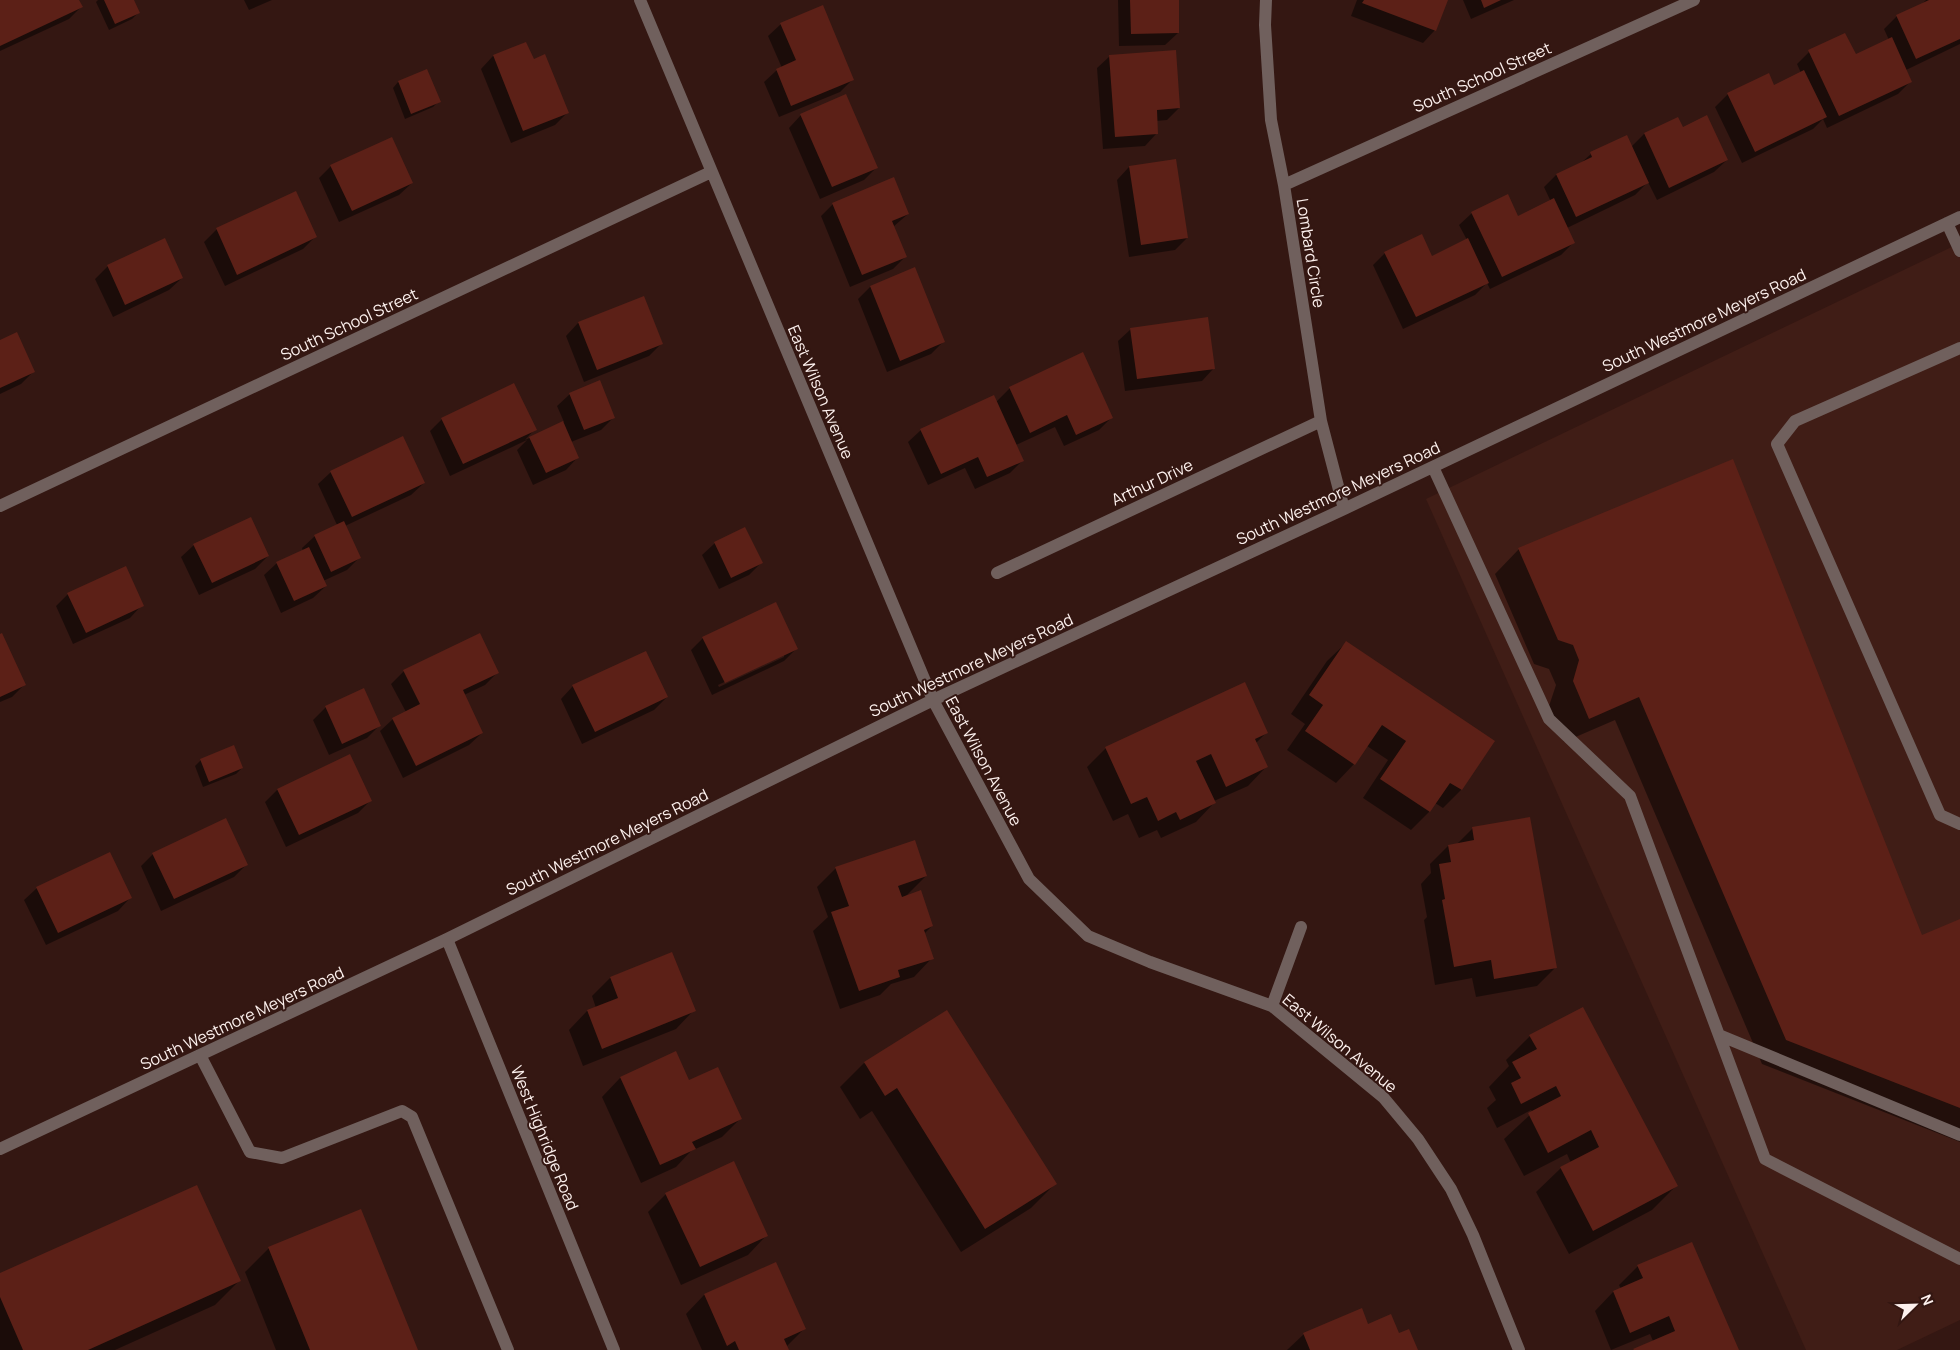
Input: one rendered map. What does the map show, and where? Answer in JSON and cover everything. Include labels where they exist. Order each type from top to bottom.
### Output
[{"type":"street","name":"East Wilson Avenue","points":[[640,0],[933,700],[1029,879],[1088,936],[1150,962],[1272,1006],[1383,1097],[1418,1139],[1454,1196],[1519,1350]]},
{"type":"street","name":"Lombard Circle","points":[[1266,0],[1265,25],[1271,120],[1284,185],[1321,421],[1344,509]]},
{"type":"street","name":"South School Street","points":[[1284,185],[1694,0]]},
{"type":"street","name":"South School Street","points":[[0,506],[712,172]]},
{"type":"street","name":"South Westmore Meyers Road","points":[[0,1150],[447,939],[933,700],[1344,509],[1960,217]]},
{"type":"street","points":[[1946,223],[1960,251]]},
{"type":"street","points":[[1960,348],[1795,421],[1777,444],[1940,815],[1960,824]]},
{"type":"street","name":"Arthur Drive","points":[[997,573],[1321,421]]},
{"type":"street","points":[[1433,466],[1549,719],[1630,796],[1765,1159],[1960,1259]]},
{"type":"street","points":[[1272,1006],[1300,927]]},
{"type":"street","name":"West Highridge Road","points":[[447,939],[614,1350]]},
{"type":"street","points":[[1719,1035],[1960,1135]]},
{"type":"street","points":[[200,1055],[250,1152],[282,1158],[402,1111],[412,1117],[508,1350]]},
{"type":"shaded area","points":[[1960,243],[1960,1320],[1897,1350],[1806,1350],[1426,499]]},
{"type":"building","points":[[0,0],[79,0],[83,7],[0,46]]},
{"type":"building","points":[[104,0],[134,0],[140,13],[115,24]]},
{"type":"building","points":[[1130,0],[1179,0],[1179,33],[1131,34]]},
{"type":"building","points":[[1364,0],[1448,0],[1436,31],[1362,3]]},
{"type":"building","points":[[1481,0],[1501,0],[1484,8]]},
{"type":"building","points":[[1929,0],[1960,0],[1960,39],[1916,59],[1896,15]]},
{"type":"building","points":[[823,5],[854,80],[791,106],[776,69],[796,60],[780,23]]},
{"type":"building","points":[[1845,33],[1856,54],[1892,37],[1912,82],[1839,116],[1808,50]]},
{"type":"building","points":[[526,42],[534,59],[545,54],[569,113],[523,131],[493,55]]},
{"type":"building","points":[[1176,50],[1180,108],[1157,110],[1158,134],[1115,137],[1109,55]]},
{"type":"building","points":[[427,69],[441,102],[411,114],[398,81]]},
{"type":"building","points":[[1804,70],[1827,117],[1755,152],[1727,93],[1769,73],[1774,85]]},
{"type":"building","points":[[846,94],[878,168],[832,187],[800,114]]},
{"type":"building","points":[[1707,115],[1728,160],[1669,188],[1644,133],[1678,117],[1683,127]]},
{"type":"building","points":[[1627,135],[1649,183],[1576,217],[1556,174],[1592,157],[1590,152]]},
{"type":"building","points":[[392,137],[413,183],[352,211],[330,165]]},
{"type":"building","points":[[1176,159],[1188,238],[1141,245],[1129,166]]},
{"type":"building","points":[[894,177],[909,214],[892,221],[907,257],[862,275],[832,203]]},
{"type":"building","points":[[296,191],[317,237],[237,275],[216,228]]},
{"type":"building","points":[[1508,194],[1518,216],[1554,198],[1575,243],[1502,277],[1471,212]]},
{"type":"building","points":[[1422,234],[1432,256],[1468,238],[1489,283],[1416,317],[1384,252]]},
{"type":"building","points":[[165,238],[183,278],[125,305],[107,265]]},
{"type":"building","points":[[915,267],[945,342],[900,361],[870,286]]},
{"type":"building","points":[[644,296],[663,344],[597,370],[578,322]]},
{"type":"building","points":[[1208,317],[1215,369],[1137,379],[1130,328]]},
{"type":"building","points":[[17,332],[35,372],[0,388],[0,340]]},
{"type":"building","points":[[1083,352],[1113,418],[1076,435],[1067,415],[1030,433],[1009,387]]},
{"type":"building","points":[[600,380],[615,418],[584,430],[569,393]]},
{"type":"building","points":[[514,383],[537,430],[463,464],[441,418]]},
{"type":"building","points":[[994,395],[1024,461],[987,477],[978,457],[941,474],[920,429]]},
{"type":"building","points":[[563,421],[579,458],[546,473],[529,437]]},
{"type":"building","points":[[403,436],[425,483],[352,517],[330,471]]},
{"type":"building","points":[[1733,459],[1922,935],[1960,919],[1960,1108],[1786,1040],[1639,697],[1589,719],[1573,681],[1579,660],[1573,645],[1558,640],[1518,548]]},
{"type":"building","points":[[251,517],[269,556],[212,583],[193,544]]},
{"type":"building","points":[[344,521],[361,558],[331,572],[314,535]]},
{"type":"building","points":[[745,527],[763,563],[731,578],[714,542]]},
{"type":"building","points":[[309,547],[327,586],[294,601],[276,562]]},
{"type":"building","points":[[126,566],[144,606],[86,633],[67,593]]},
{"type":"building","points":[[776,602],[798,649],[725,683],[702,637]]},
{"type":"building","points":[[2,633],[26,685],[0,697],[0,634]]},
{"type":"building","points":[[480,633],[499,673],[463,690],[483,733],[416,766],[392,718],[420,704],[403,670]]},
{"type":"building","points":[[1346,641],[1495,741],[1462,790],[1450,783],[1430,812],[1380,779],[1406,741],[1382,725],[1355,765],[1305,731],[1323,705],[1309,695]]},
{"type":"building","points":[[646,651],[668,697],[595,732],[572,685]]},
{"type":"building","points":[[1245,682],[1268,733],[1255,739],[1268,767],[1226,787],[1211,754],[1196,761],[1216,803],[1180,820],[1176,812],[1158,821],[1147,797],[1131,804],[1105,747]]},
{"type":"building","points":[[364,688],[381,726],[342,744],[325,706]]},
{"type":"building","points":[[234,745],[243,768],[209,782],[200,759]]},
{"type":"building","points":[[350,754],[372,801],[299,835],[277,789]]},
{"type":"building","points":[[1530,817],[1557,968],[1494,979],[1491,960],[1454,967],[1442,900],[1445,899],[1439,864],[1451,862],[1448,845],[1474,840],[1472,827]]},
{"type":"building","points":[[226,818],[248,865],[174,899],[152,853]]},
{"type":"building","points":[[915,840],[927,876],[898,886],[902,897],[921,890],[933,926],[924,930],[934,959],[898,970],[900,977],[859,991],[831,912],[849,906],[835,867]]},
{"type":"building","points":[[110,852],[132,898],[58,933],[36,887]]},
{"type":"building","points":[[672,952],[696,1011],[602,1049],[587,1010],[618,998],[610,977]]},
{"type":"building","points":[[1583,1007],[1678,1186],[1593,1231],[1560,1167],[1599,1147],[1591,1130],[1548,1153],[1528,1113],[1561,1096],[1556,1086],[1521,1104],[1511,1083],[1521,1078],[1512,1062],[1537,1049],[1529,1035]]},
{"type":"building","points":[[947,1010],[1057,1184],[985,1229],[897,1088],[885,1096],[864,1062]]},
{"type":"building","points":[[676,1051],[689,1080],[718,1067],[742,1119],[692,1142],[696,1149],[660,1165],[620,1077]]},
{"type":"building","points":[[734,1161],[768,1236],[700,1267],[665,1193]]},
{"type":"building","points":[[197,1185],[241,1281],[88,1350],[23,1350],[0,1297],[0,1273]]},
{"type":"building","points":[[361,1209],[418,1350],[310,1350],[268,1247]]},
{"type":"building","points":[[1692,1242],[1739,1350],[1634,1350],[1675,1331],[1669,1316],[1630,1333],[1613,1291],[1643,1278],[1637,1265]]},
{"type":"building","points":[[776,1262],[806,1329],[784,1339],[789,1350],[739,1350],[735,1341],[727,1346],[704,1294]]},
{"type":"building","points":[[1362,1308],[1368,1324],[1391,1314],[1399,1333],[1409,1329],[1418,1350],[1310,1350],[1303,1333]]}]
